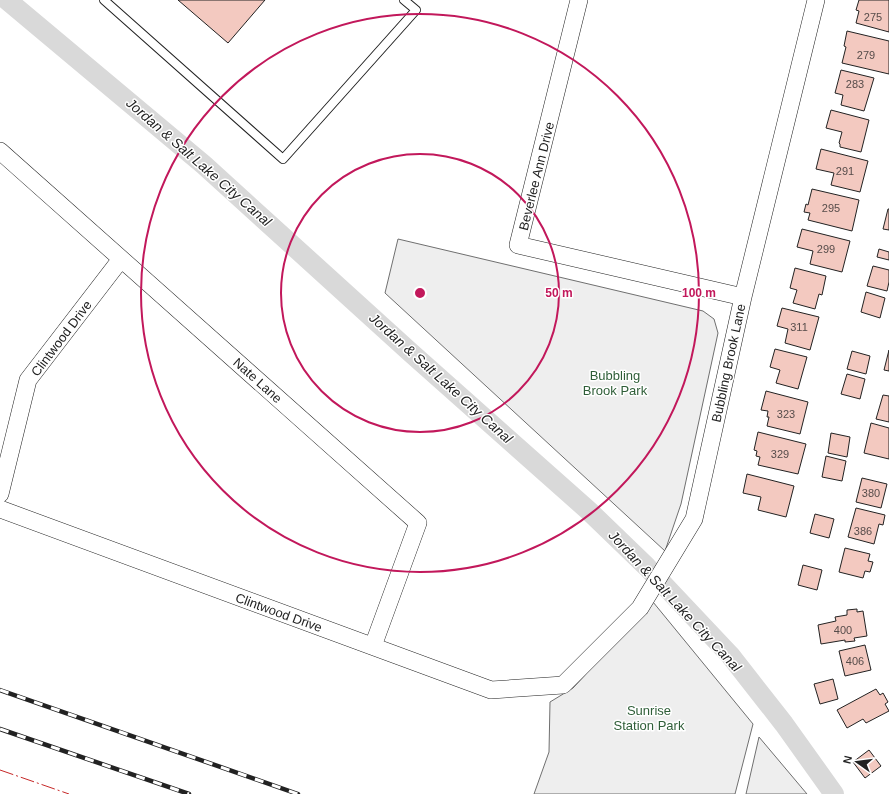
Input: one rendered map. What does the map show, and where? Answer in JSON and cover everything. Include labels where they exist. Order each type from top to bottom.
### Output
[{"type":"street","name":"Beverlee Ann Drive","points":[[579,0],[518,245],[743,297]]},
{"type":"street","name":"Bubbling Brook Lane","points":[[563,685],[640,608],[694,519],[743,297],[816,0]]},
{"type":"street","name":"Nate Lane","points":[[0,151],[418,523],[372,646]]},
{"type":"street","name":"Clintwood Drive","points":[[0,494],[28,380],[121,259]]},
{"type":"street","name":"Clintwood Drive","points":[[0,509],[491,690],[563,685]]},
{"type":"lane","points":[[104,0],[283,160],[416,10],[404,0]]},
{"type":"green space","name":"Bubbling Brook Park","points":[[398,239],[703,311],[714,319],[718,333],[681,504],[665,551],[385,293]]},
{"type":"green space","name":"Sunrise Station Park","points":[[653,602],[753,724],[735,794],[534,794],[549,752],[550,702],[573,688]]},
{"type":"green space","points":[[759,737],[807,794],[746,794]]},
{"type":"building","points":[[178,0],[265,0],[228,43]]},
{"type":"building","points":[[859,0],[889,0],[889,32],[856,23],[859,11],[856,10]]},
{"type":"building","points":[[847,31],[889,41],[889,74],[842,63],[846,47],[844,46]]},
{"type":"building","points":[[841,70],[874,78],[864,111],[841,105],[843,95],[835,93]]},
{"type":"building","points":[[831,110],[869,120],[861,152],[840,147],[839,143],[842,132],[826,128]]},
{"type":"building","points":[[821,149],[868,161],[860,192],[831,185],[834,173],[816,169]]},
{"type":"building","points":[[812,189],[859,200],[852,231],[808,220],[810,213],[804,212],[806,204],[808,205]]},
{"type":"building","points":[[889,209],[889,230],[883,229]]},
{"type":"building","points":[[802,229],[850,241],[842,272],[810,264],[813,251],[797,247]]},
{"type":"building","points":[[879,249],[889,252],[889,260],[877,257]]},
{"type":"building","points":[[873,266],[889,270],[887,291],[867,286]]},
{"type":"building","points":[[795,268],[826,276],[822,295],[819,294],[815,309],[793,303],[797,290],[790,288]]},
{"type":"building","points":[[866,292],[885,298],[880,318],[861,312]]},
{"type":"building","points":[[782,308],[819,317],[810,350],[785,343],[788,329],[777,326]]},
{"type":"building","points":[[775,349],[807,357],[798,389],[776,383],[780,370],[770,367]]},
{"type":"building","points":[[889,350],[889,371],[884,370]]},
{"type":"building","points":[[852,351],[870,356],[866,374],[847,369]]},
{"type":"building","points":[[847,374],[865,379],[860,399],[841,394]]},
{"type":"building","points":[[766,391],[808,402],[800,434],[767,426],[769,417],[767,417],[768,411],[761,410]]},
{"type":"building","points":[[883,395],[889,396],[889,422],[876,419]]},
{"type":"building","points":[[871,423],[889,428],[889,459],[864,453]]},
{"type":"building","points":[[758,432],[806,444],[798,474],[758,465],[760,457],[756,456],[757,451],[754,450]]},
{"type":"building","points":[[831,433],[850,437],[847,457],[828,453]]},
{"type":"building","points":[[826,456],[846,461],[842,481],[822,477]]},
{"type":"building","points":[[747,474],[794,486],[786,517],[758,510],[761,497],[743,493]]},
{"type":"building","points":[[862,478],[887,484],[881,508],[856,502]]},
{"type":"building","points":[[856,508],[885,515],[883,525],[879,524],[874,544],[848,537]]},
{"type":"building","points":[[815,514],[834,519],[829,538],[810,533]]},
{"type":"building","points":[[845,548],[870,554],[868,561],[873,562],[870,572],[865,571],[863,578],[839,572]]},
{"type":"building","points":[[803,565],[822,570],[817,590],[798,585]]},
{"type":"building","points":[[857,609],[857,612],[863,611],[867,636],[854,638],[855,641],[845,642],[845,640],[821,644],[818,625],[836,621],[835,617],[847,615],[847,610]]},
{"type":"building","points":[[865,645],[871,670],[845,676],[839,651]]},
{"type":"building","points":[[833,679],[838,699],[820,704],[814,684]]},
{"type":"building","points":[[876,689],[880,695],[883,693],[888,702],[885,704],[889,711],[866,723],[863,719],[847,728],[837,710]]},
{"type":"building","points":[[869,750],[881,766],[865,778],[853,762]]},
{"type":"waterway","name":"Jordan & Salt Lake City Canal","points":[[7,0],[204,165],[410,352],[589,511],[647,567],[730,655],[784,724],[834,794]]},
{"type":"railway","points":[[0,690],[298,794]]},
{"type":"railway","points":[[0,729],[189,794]]},
{"type":"power","points":[[0,770],[69,794]]}]
